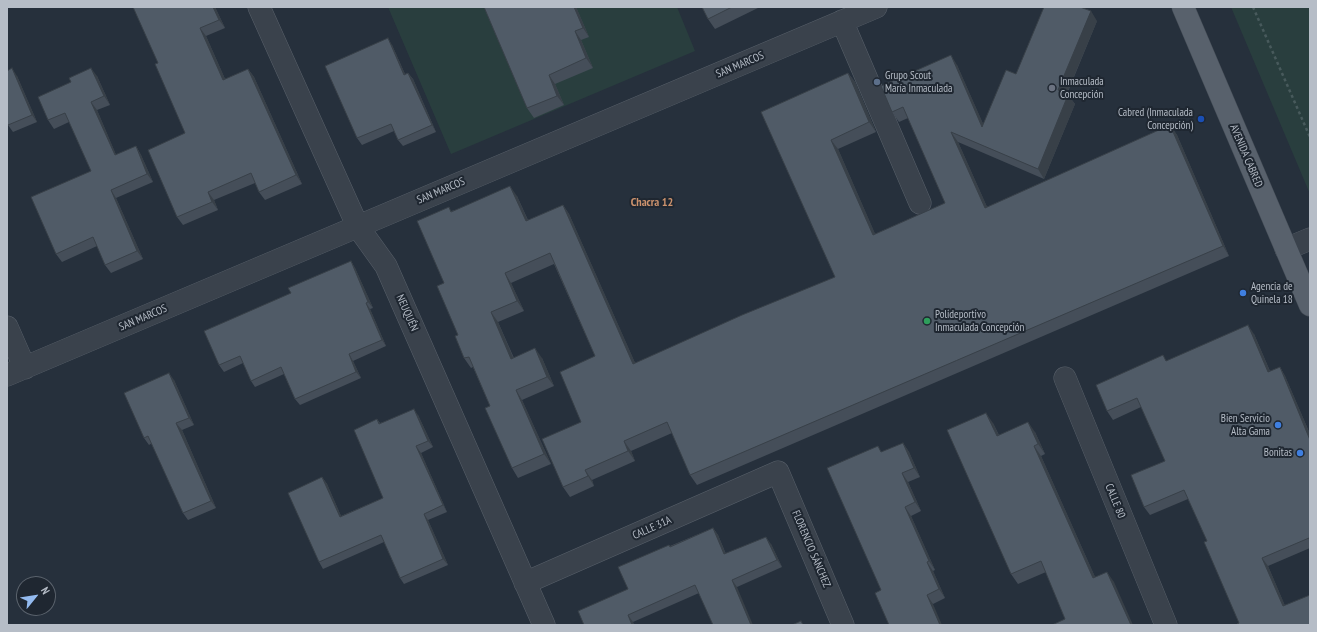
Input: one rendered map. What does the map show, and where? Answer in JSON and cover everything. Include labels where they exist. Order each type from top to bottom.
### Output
[{"type":"main road","name":"AVENIDA CABRED","points":[[1183,7],[1310,305]]},
{"type":"street","name":"NEUQUÉN","points":[[259,7],[358,226],[386,266],[544,625]]},
{"type":"street","name":"SAN MARCOS","points":[[16,372],[876,7]]},
{"type":"street","points":[[842,22],[920,203]]},
{"type":"street","points":[[1286,250],[1310,240]]},
{"type":"street","points":[[7,327],[16,372]]},
{"type":"street","name":"CALLE 80","points":[[1065,378],[1166,625]]},
{"type":"street","name":"CALLE 31A","points":[[525,583],[778,472]]},
{"type":"street","name":"FLORENCIO SÁNCHEZ","points":[[778,472],[843,625]]},
{"type":"path","points":[[1253,7],[1310,138]]},
{"type":"green space","points":[[388,7],[677,7],[695,51],[451,154]]},
{"type":"green space","points":[[1231,7],[1310,7],[1310,194]]},
{"type":"building","points":[[133,7],[213,7],[219,20],[200,28],[223,80],[248,69],[296,175],[259,192],[251,173],[208,192],[212,202],[177,217],[148,150],[185,133],[155,64],[158,63]]},
{"type":"building","points":[[484,7],[574,7],[583,28],[575,31],[586,58],[549,75],[557,96],[527,108]]},
{"type":"building","points":[[702,7],[732,7],[708,19]]},
{"type":"building","points":[[1044,7],[1080,7],[1091,11],[1058,90],[1068,95],[1038,169],[951,132],[985,208],[1170,125],[1223,246],[690,475],[667,422],[624,441],[628,451],[585,470],[588,476],[563,487],[542,439],[581,422],[560,372],[595,356],[550,253],[505,273],[517,301],[491,312],[511,359],[535,348],[547,377],[516,390],[544,454],[512,468],[485,408],[490,406],[469,357],[464,358],[455,336],[458,335],[437,286],[444,283],[417,221],[449,207],[451,212],[510,186],[526,221],[563,205],[633,364],[742,315],[835,277],[761,112],[848,73],[869,122],[831,140],[873,235],[945,203],[903,107],[892,112],[881,86],[951,55],[982,127],[1006,70],[1016,74]]},
{"type":"building","points":[[388,38],[404,75],[408,73],[432,125],[398,140],[391,124],[357,138],[325,66]]},
{"type":"building","points":[[12,68],[32,115],[8,125],[7,71]]},
{"type":"building","points":[[91,68],[104,96],[91,102],[115,155],[136,146],[147,174],[111,190],[137,251],[105,265],[93,237],[56,254],[31,197],[91,171],[65,113],[48,120],[38,97],[71,82],[69,78]]},
{"type":"building","points":[[351,261],[368,302],[366,303],[382,340],[349,354],[356,372],[295,399],[281,367],[251,381],[240,356],[219,365],[204,331],[291,293],[288,288]]},
{"type":"building","points":[[1248,325],[1268,372],[1280,367],[1310,440],[1310,541],[1309,538],[1262,558],[1283,606],[1310,595],[1310,625],[1237,625],[1239,623],[1204,542],[1207,541],[1184,490],[1144,507],[1131,475],[1165,461],[1137,398],[1107,411],[1096,385],[1163,355],[1166,361]]},
{"type":"building","points":[[169,373],[189,418],[176,423],[211,501],[183,513],[148,436],[144,438],[124,393]]},
{"type":"building","points":[[414,409],[428,441],[416,446],[443,505],[424,514],[443,559],[400,578],[381,535],[319,562],[288,493],[322,477],[340,517],[383,498],[354,430],[377,419],[379,424]]},
{"type":"building","points":[[986,413],[997,436],[1028,422],[1038,444],[1034,446],[1093,578],[1107,572],[1131,625],[1052,625],[1065,619],[1041,561],[1011,574],[947,430]]},
{"type":"building","points":[[903,443],[914,468],[902,473],[915,502],[905,507],[929,561],[927,562],[939,589],[927,595],[940,625],[889,625],[875,593],[881,590],[827,468],[878,446],[881,452]]},
{"type":"building","points":[[713,528],[724,554],[766,537],[777,560],[732,580],[751,625],[713,625],[695,585],[628,615],[632,625],[584,625],[578,611],[628,589],[618,567],[669,545],[670,547]]},
{"type":"building","points":[[801,621],[803,625],[792,625]]},
{"type":"place","name":"Grupo Scout María Inmaculada","points":[[877,82]]},
{"type":"place","name":"Inmaculada Concepción","points":[[1052,88]]},
{"type":"place","name":"Cabred (Inmaculada Concepción)","points":[[1201,119]]},
{"type":"place","name":"Agencia de Quinela 18","points":[[1243,293]]},
{"type":"place","name":"Polideportivo Inmaculada Concepción","points":[[927,321]]},
{"type":"place","name":"Bien Servicio Alta Gama","points":[[1278,425]]},
{"type":"place","name":"Bonitas","points":[[1300,453]]},
{"type":"district","name":"Chacra 12","points":[[652,203]]}]
